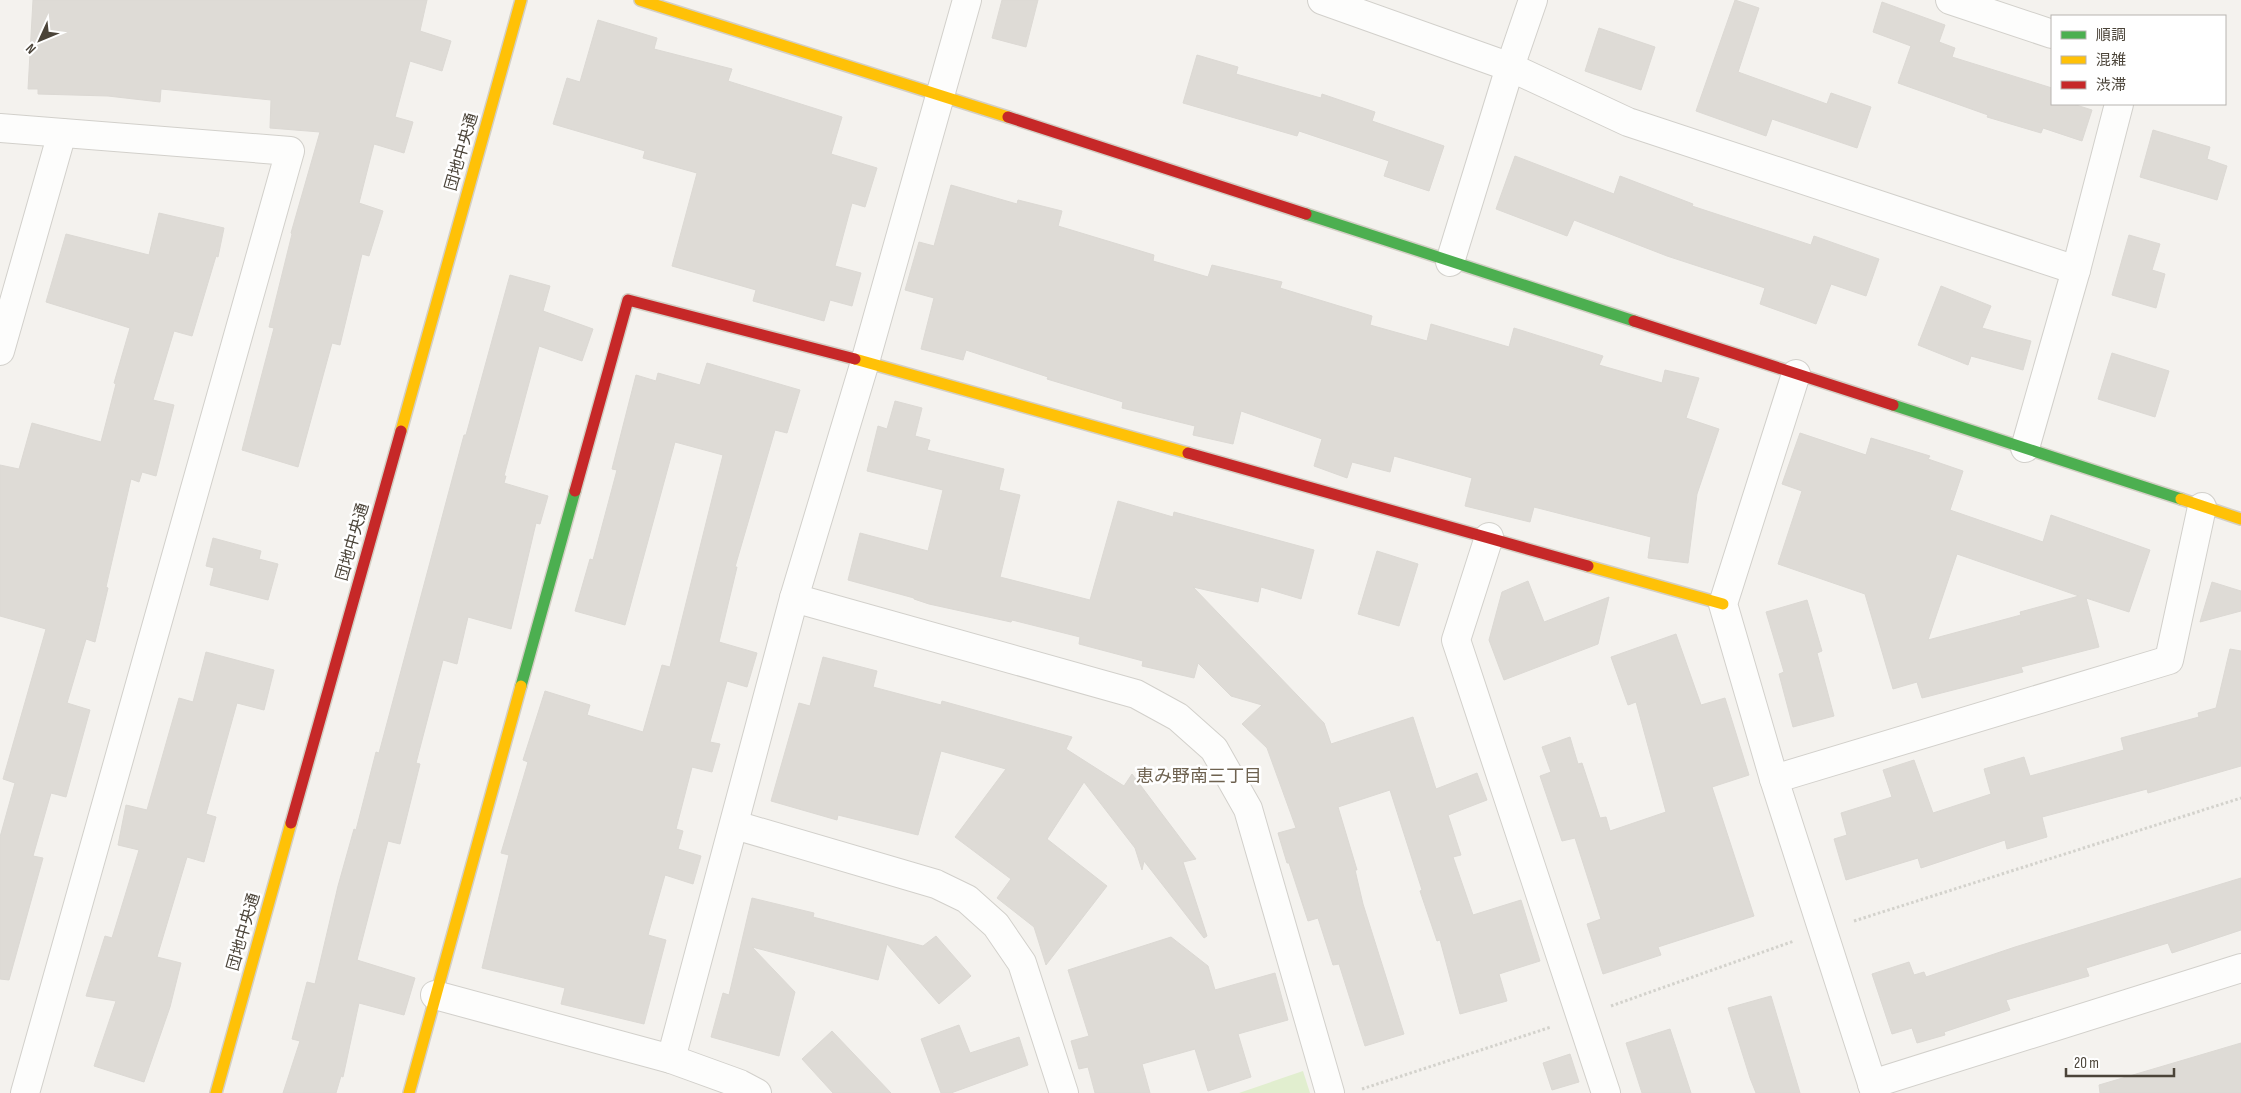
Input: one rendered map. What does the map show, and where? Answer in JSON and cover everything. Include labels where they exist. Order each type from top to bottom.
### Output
[{"type":"street","name":"団地中央通","points":[[216,1093],[521,0]]},
{"type":"street","points":[[640,0],[940,95],[2241,519]]},
{"type":"street","points":[[672,1058],[794,598],[865,362],[968,0]]},
{"type":"street","points":[[1322,0],[1510,66],[1628,122],[2076,270]]},
{"type":"street","points":[[1450,262],[1510,66],[1533,0]]},
{"type":"street","points":[[1950,0],[2051,34]]},
{"type":"street","points":[[2025,448],[2076,270],[2119,105]]},
{"type":"street","points":[[0,128],[290,151],[25,1093]]},
{"type":"street","points":[[0,351],[62,133]]},
{"type":"street","points":[[409,1093],[628,300],[865,362],[1723,604]]},
{"type":"street","points":[[1796,374],[1723,604],[1774,779],[1874,1089],[2241,968]]},
{"type":"street","points":[[1774,779],[2169,660],[2202,507]]},
{"type":"street","points":[[1489,537],[1456,640],[1606,1093]]},
{"type":"street","points":[[794,598],[1136,694],[1178,716],[1214,749],[1248,809],[1330,1093]]},
{"type":"street","points":[[735,825],[936,884],[967,900],[996,925],[1022,963],[1064,1093]]},
{"type":"street","points":[[436,995],[672,1058],[740,1084],[758,1093]]},
{"type":"green space","points":[[1303,1071],[1310,1093],[1239,1093]]},
{"type":"building","points":[[33,0],[427,0],[420,31],[451,41],[442,71],[410,61],[395,117],[413,122],[404,153],[374,144],[359,203],[383,211],[369,256],[362,254],[340,345],[332,343],[298,467],[242,450],[274,328],[269,327],[291,233],[320,132],[270,128],[271,100],[161,89],[160,102],[108,96],[38,94],[38,89],[28,89]]},
{"type":"building","points":[[1002,0],[1038,0],[1026,47],[992,38]]},
{"type":"building","points":[[1735,0],[1759,8],[1738,72],[1827,104],[1831,93],[1871,107],[1857,148],[1772,119],[1766,136],[1696,111]]},
{"type":"building","points":[[1882,2],[1945,25],[1939,42],[1955,48],[1952,57],[2051,88],[2051,105],[2076,105],[2092,110],[2082,141],[2043,128],[2041,133],[1987,117],[1988,115],[1898,83],[1911,46],[1873,32]]},
{"type":"building","points":[[598,20],[657,38],[654,49],[732,69],[728,81],[842,117],[831,154],[877,168],[865,207],[852,203],[835,266],[861,273],[852,306],[830,300],[824,321],[753,301],[756,290],[672,266],[697,173],[643,158],[645,151],[553,124],[567,78],[580,82]]},
{"type":"building","points":[[1599,28],[1655,47],[1641,90],[1585,71]]},
{"type":"building","points":[[1197,55],[1238,67],[1236,74],[1321,98],[1322,94],[1375,112],[1372,121],[1444,146],[1429,191],[1384,176],[1389,161],[1299,131],[1297,136],[1183,103]]},
{"type":"building","points":[[2153,130],[2210,147],[2207,159],[2227,166],[2217,200],[2140,177]]},
{"type":"building","points":[[1515,156],[1614,194],[1620,176],[1693,204],[1692,206],[1811,245],[1814,236],[1879,259],[1866,296],[1831,284],[1816,324],[1760,304],[1765,288],[1667,256],[1574,220],[1567,236],[1496,209]]},
{"type":"building","points":[[951,185],[1017,204],[1018,200],[1062,211],[1058,226],[1154,255],[1153,261],[1208,277],[1212,265],[1282,282],[1280,288],[1372,316],[1370,325],[1427,341],[1431,324],[1509,347],[1514,328],[1603,356],[1599,365],[1662,383],[1665,370],[1699,378],[1686,418],[1719,429],[1697,494],[1688,563],[1648,558],[1651,537],[1534,507],[1530,522],[1465,506],[1472,478],[1394,456],[1390,472],[1352,462],[1347,478],[1314,466],[1322,439],[1241,411],[1233,444],[1193,435],[1195,426],[1122,408],[1123,402],[1047,379],[1048,377],[966,350],[963,360],[921,349],[934,298],[905,290],[919,242],[934,246]]},
{"type":"building","points":[[159,213],[224,228],[218,257],[216,256],[192,336],[174,331],[153,400],[174,405],[156,476],[142,472],[139,482],[131,479],[95,642],[86,639],[67,703],[90,710],[66,797],[51,793],[33,856],[43,858],[9,980],[0,979],[0,837],[15,783],[3,779],[46,629],[0,616],[0,465],[19,469],[32,423],[101,442],[116,384],[114,383],[130,328],[46,302],[66,234],[149,255]]},
{"type":"building","points":[[2129,235],[2160,244],[2152,270],[2165,274],[2156,308],[2112,295]]},
{"type":"building","points":[[510,275],[550,286],[543,311],[593,329],[582,361],[539,346],[504,476],[506,476],[504,483],[548,496],[540,524],[536,523],[511,629],[468,617],[457,664],[443,660],[416,763],[420,764],[400,844],[388,841],[357,960],[415,978],[404,1015],[359,1003],[343,1077],[341,1076],[336,1093],[283,1093],[300,1041],[292,1039],[307,982],[315,984],[338,886],[354,829],[356,830],[376,752],[379,753],[464,435],[466,435]]},
{"type":"building","points":[[1941,286],[1991,306],[1982,328],[2031,341],[2023,370],[1971,356],[1968,365],[1918,345]]},
{"type":"building","points":[[2112,353],[2169,371],[2155,417],[2098,399]]},
{"type":"building","points":[[707,363],[800,390],[787,433],[775,430],[735,567],[737,567],[719,642],[757,653],[747,687],[727,681],[710,742],[720,744],[712,772],[692,767],[676,829],[683,831],[678,849],[701,856],[693,884],[665,875],[648,935],[666,940],[644,1024],[561,1004],[565,988],[482,968],[509,855],[501,853],[528,762],[523,760],[545,691],[590,705],[587,715],[643,732],[662,665],[670,667],[723,455],[675,442],[625,625],[575,611],[590,559],[593,560],[617,470],[612,469],[636,375],[656,381],[658,373],[700,385]]},
{"type":"building","points":[[895,401],[922,408],[915,436],[930,440],[927,450],[1004,469],[999,490],[1020,495],[1000,577],[1090,600],[1118,501],[1173,517],[1174,512],[1314,550],[1301,599],[1261,587],[1258,602],[1193,587],[1324,723],[1331,744],[1413,717],[1436,789],[1477,773],[1487,800],[1448,815],[1461,855],[1453,857],[1473,915],[1521,900],[1540,961],[1499,974],[1507,1001],[1460,1014],[1440,940],[1437,941],[1420,891],[1422,890],[1390,790],[1338,807],[1357,870],[1355,870],[1363,904],[1404,1034],[1365,1046],[1339,964],[1333,965],[1318,918],[1308,921],[1289,863],[1287,863],[1278,833],[1296,828],[1267,748],[1242,724],[1262,705],[1231,696],[1198,663],[1194,678],[1142,666],[1143,661],[1079,644],[1080,637],[1012,620],[1011,622],[929,604],[848,580],[860,533],[928,551],[943,490],[867,471],[878,426],[887,429]]},
{"type":"building","points":[[1800,433],[1866,455],[1871,438],[1930,456],[1928,459],[1963,471],[1950,510],[2043,542],[2051,515],[2150,550],[2129,612],[2086,598],[2099,647],[2021,667],[2023,672],[1922,698],[1917,682],[1893,689],[1865,594],[1778,564],[1802,491],[1782,484]],"holes":[[[1957,554],[2079,596],[2020,612],[2021,615],[1928,640]]]},
{"type":"building","points":[[213,538],[261,551],[259,559],[278,564],[268,600],[210,585],[214,568],[206,566]]},
{"type":"building","points":[[1377,551],[1418,564],[1399,626],[1358,614]]},
{"type":"building","points":[[1528,581],[1544,622],[1609,597],[1598,644],[1504,680],[1489,640],[1502,592]]},
{"type":"building","points":[[2212,582],[2241,591],[2241,611],[2200,622]]},
{"type":"building","points":[[1807,600],[1822,651],[1817,653],[1834,716],[1793,727],[1779,674],[1784,672],[1766,612]]},
{"type":"building","points":[[1676,634],[1701,705],[1725,698],[1749,775],[1712,787],[1754,916],[1658,947],[1661,955],[1603,974],[1587,924],[1601,919],[1575,838],[1562,841],[1540,776],[1551,772],[1542,747],[1570,737],[1578,764],[1582,763],[1600,818],[1606,817],[1610,831],[1666,812],[1636,702],[1628,705],[1611,657]]},
{"type":"building","points":[[2230,649],[2241,651],[2241,766],[2148,793],[2147,789],[2042,817],[2047,837],[2007,849],[2005,840],[1921,868],[1918,858],[1846,880],[1834,839],[1847,835],[1841,813],[1892,797],[1883,770],[1914,760],[1933,813],[1991,794],[1984,769],[2024,757],[2030,776],[2124,750],[2121,738],[2199,717],[2198,713],[2216,708]]},
{"type":"building","points":[[206,652],[274,670],[264,710],[237,703],[206,814],[216,817],[204,862],[187,857],[157,957],[181,963],[170,1007],[144,1082],[94,1066],[116,1001],[86,996],[105,936],[112,938],[139,850],[118,845],[126,805],[147,810],[179,698],[193,702]]},
{"type":"building","points":[[823,657],[877,671],[873,687],[941,705],[942,701],[1072,737],[1066,749],[1124,786],[1132,774],[1196,859],[1183,862],[1207,936],[1204,938],[1144,861],[1142,870],[1135,848],[1084,782],[1047,839],[1107,886],[1046,965],[1034,927],[997,898],[1011,879],[955,837],[1006,769],[941,751],[918,835],[838,815],[837,820],[771,801],[799,703],[810,706]]},
{"type":"building","points":[[2241,878],[2241,930],[2172,953],[2168,943],[2086,968],[2089,976],[2006,1000],[2010,1010],[1944,1032],[1945,1035],[1917,1043],[1912,1028],[1892,1034],[1872,974],[1909,962],[1914,975],[1924,972],[1926,977],[2015,947]]},
{"type":"building","points":[[752,898],[814,913],[813,917],[923,946],[936,936],[971,976],[939,1004],[887,944],[878,980],[752,947],[795,992],[779,1056],[711,1037],[723,993],[729,995]]},
{"type":"building","points":[[1171,937],[1208,966],[1215,990],[1275,973],[1288,1020],[1238,1034],[1251,1077],[1208,1091],[1195,1049],[1142,1064],[1150,1093],[1095,1093],[1088,1067],[1079,1069],[1071,1041],[1089,1036],[1068,970]]},
{"type":"building","points":[[1771,996],[1800,1093],[1756,1093],[1728,1008]]},
{"type":"building","points":[[959,1025],[970,1053],[1019,1037],[1028,1065],[951,1093],[941,1093],[921,1039]]},
{"type":"building","points":[[1670,1029],[1691,1093],[1642,1093],[1626,1043]]},
{"type":"building","points":[[832,1031],[891,1093],[833,1093],[802,1059]]},
{"type":"building","points":[[2241,1043],[2241,1093],[2100,1093],[2099,1085]]},
{"type":"building","points":[[1570,1054],[1579,1082],[1552,1090],[1543,1063]]},
{"type":"traffic: fast","points":[[1306,214],[1634,321]]},
{"type":"traffic: fast","points":[[1893,405],[2181,499]]},
{"type":"traffic: fast","points":[[521,686],[575,491]]},
{"type":"traffic: slow","points":[[401,431],[521,0]]},
{"type":"traffic: slow","points":[[640,0],[1008,117]]},
{"type":"traffic: slow","points":[[855,359],[1188,453]]},
{"type":"traffic: slow","points":[[2181,499],[2241,519]]},
{"type":"traffic: slow","points":[[1588,566],[1723,604]]},
{"type":"traffic: slow","points":[[409,1093],[521,686]]},
{"type":"traffic: slow","points":[[216,1093],[291,823]]},
{"type":"traffic: jam","points":[[1008,117],[1306,214]]},
{"type":"traffic: jam","points":[[575,491],[628,300],[855,359]]},
{"type":"traffic: jam","points":[[1634,321],[1893,405]]},
{"type":"traffic: jam","points":[[291,823],[401,431]]},
{"type":"traffic: jam","points":[[1188,453],[1588,566]]},
{"type":"district","name":"恵み野南三丁目","points":[[1199,776]]}]
